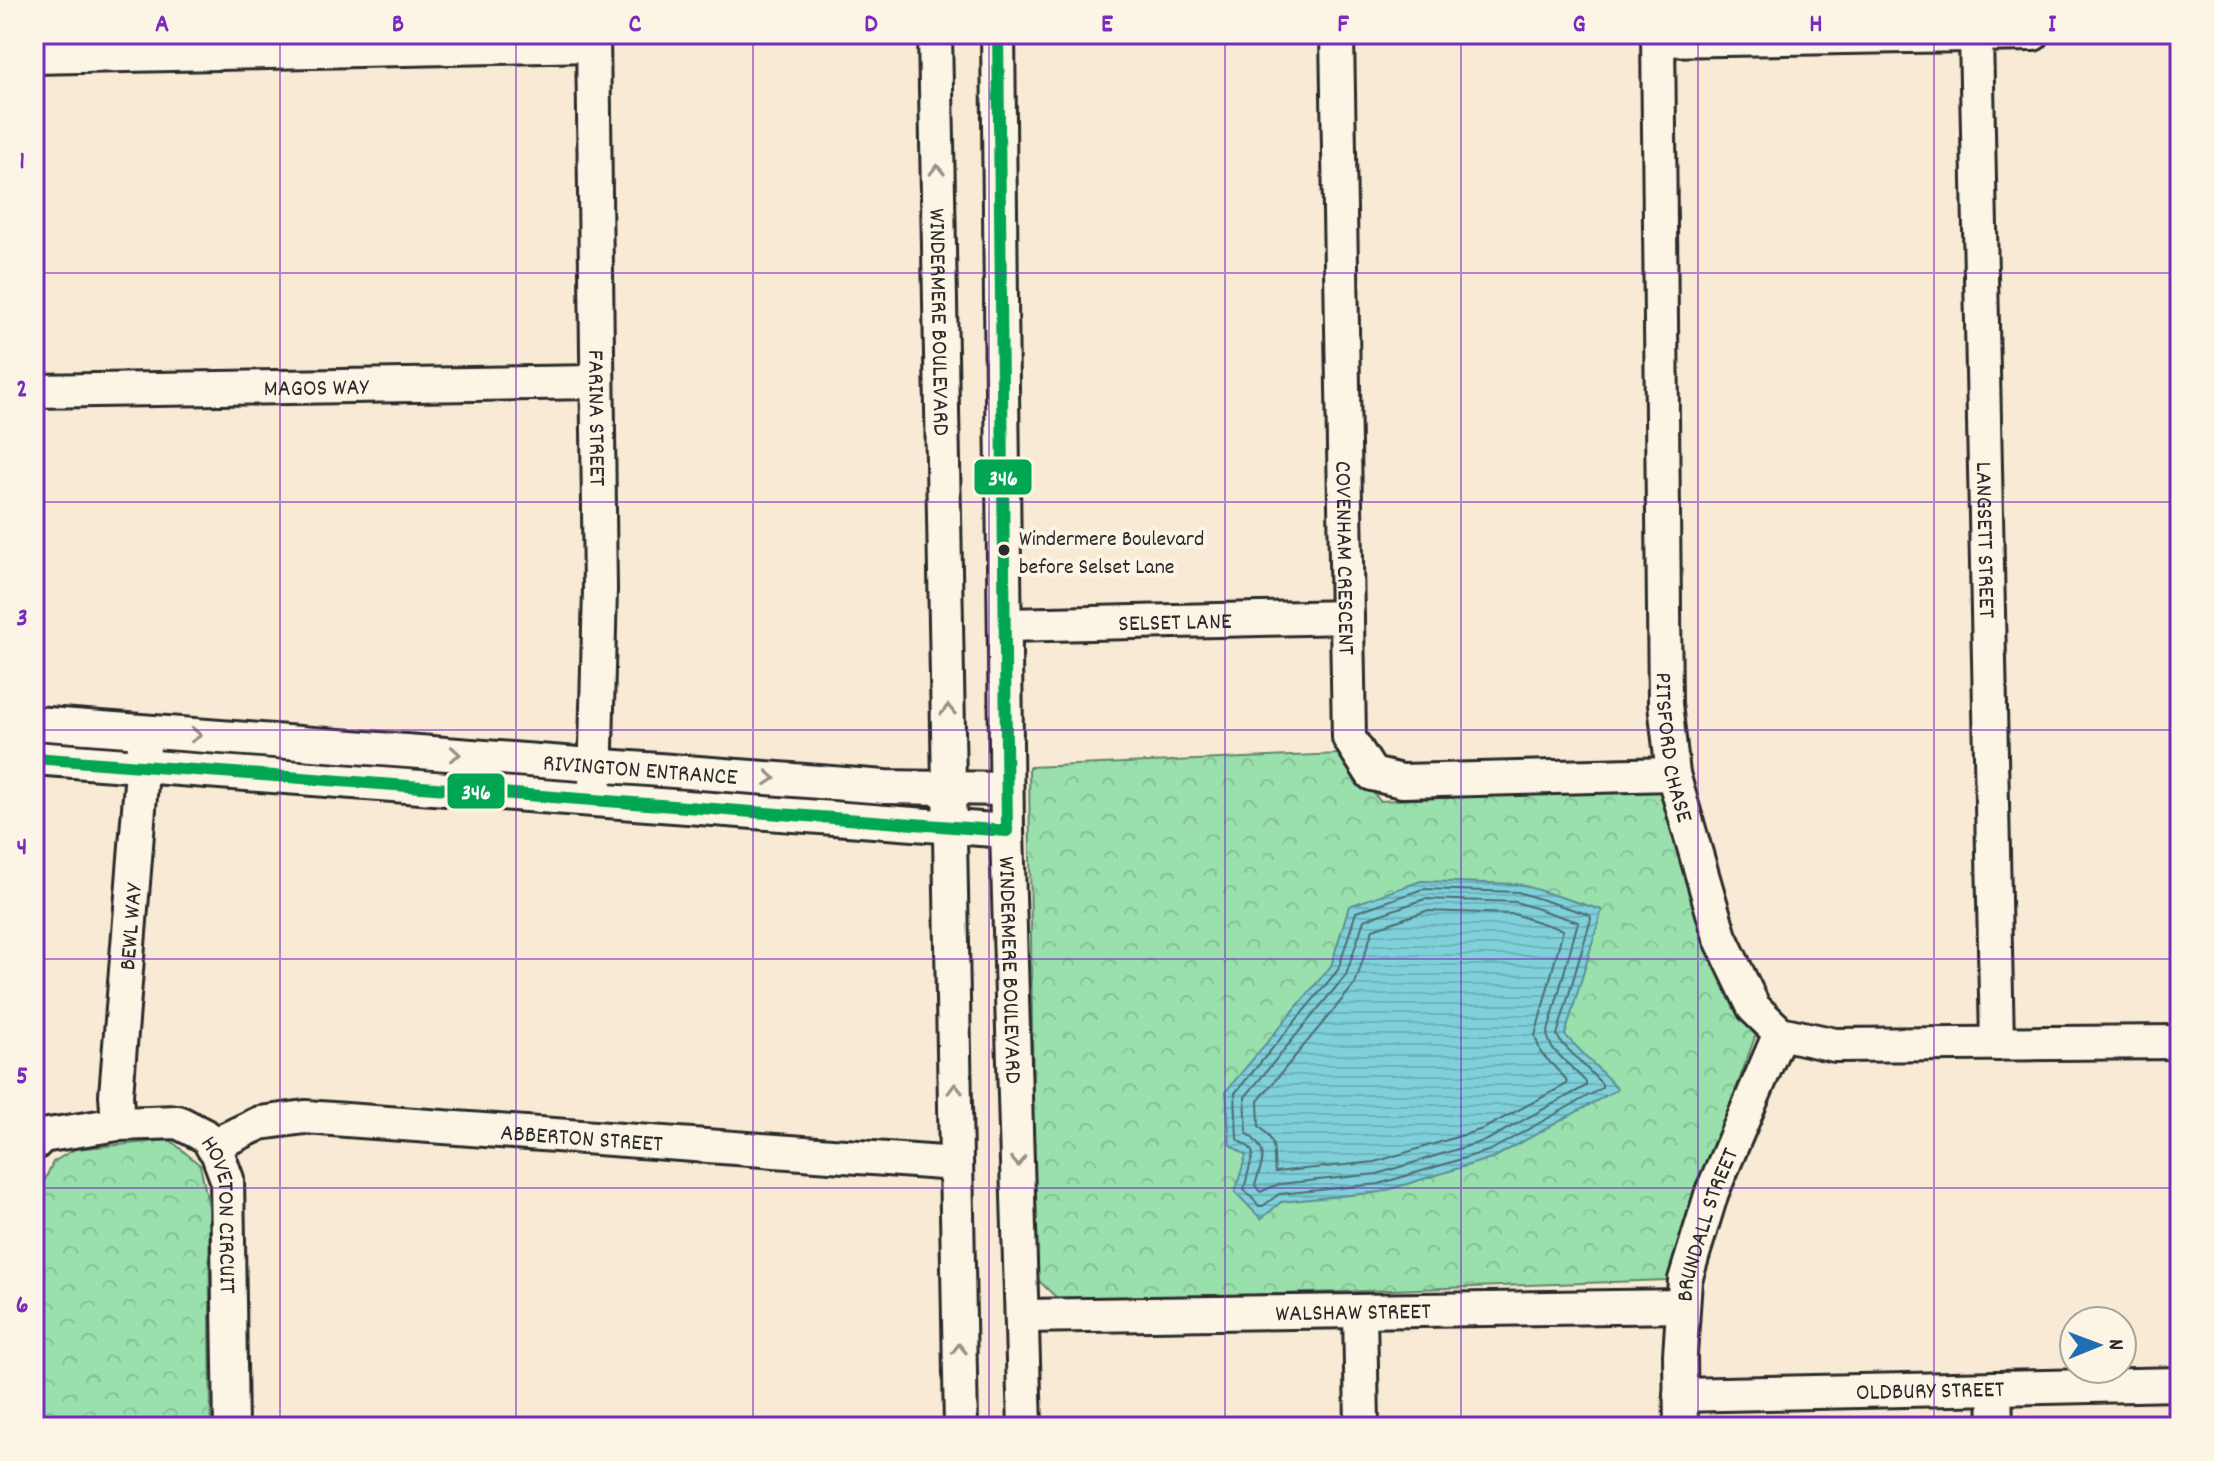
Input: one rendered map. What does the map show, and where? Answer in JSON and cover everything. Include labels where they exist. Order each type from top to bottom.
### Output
[{"type":"street","name":"WINDERMERE BOULEVARD","points":[[935,34],[961,1427]]},
{"type":"street","name":"WINDERMERE BOULEVARD","points":[[998,34],[1006,789],[1025,1427]]},
{"type":"street","name":"COVENHAM CRESCENT","points":[[1337,34],[1349,738],[1372,774],[1402,781],[1673,774]]},
{"type":"street","points":[[1658,37],[2033,34]]},
{"type":"street","name":"LANGSETT STREET","points":[[1976,36],[1997,1044]]},
{"type":"street","name":"PITSFORD CHASE","points":[[1658,37],[1665,704],[1673,774],[1720,937],[1754,1008],[1780,1033]]},
{"type":"street","points":[[34,57],[593,40]]},
{"type":"street","name":"FARINA STREET","points":[[593,40],[600,589],[595,801]]},
{"type":"street","name":"MAGOS WAY","points":[[34,391],[597,382]]},
{"type":"street","name":"SELSET LANE","points":[[1005,625],[1347,617]]},
{"type":"street","name":"RIVINGTON ENTRANCE","points":[[34,723],[885,787],[1006,789]]},
{"type":"street","name":"BEWL WAY","points":[[118,1124],[116,1095],[145,731]]},
{"type":"street","name":"RIVINGTON ENTRANCE","points":[[34,758],[1007,831]]},
{"type":"street","points":[[1780,1033],[1835,1045],[2180,1042]]},
{"type":"street","name":"BRUNDALL STREET","points":[[1681,1427],[1680,1355],[1685,1280],[1712,1192],[1780,1033]]},
{"type":"street","name":"ABBERTON STREET","points":[[212,1146],[260,1123],[305,1117],[956,1164]]},
{"type":"street","name":"HOVETON CIRCUIT","points":[[34,1144],[42,1136],[118,1124],[178,1122],[207,1137],[227,1179],[231,1427]]},
{"type":"street","name":"WALSHAW STREET","points":[[1023,1316],[1683,1306]]},
{"type":"street","points":[[1360,1311],[1362,1427]]},
{"type":"street","name":"OLDBURY STREET","points":[[1680,1395],[2180,1384]]},
{"type":"street","points":[[1995,1388],[1996,1427]]},
{"type":"green space","points":[[1341,754],[1380,801],[1664,786],[1714,960],[1756,1034],[1667,1280],[1061,1302],[1035,1277],[1029,767]]},
{"type":"green space","points":[[170,1140],[200,1165],[209,1207],[211,1427],[34,1427],[34,1286],[42,1186],[53,1162],[75,1149]]},
{"type":"water","points":[[1421,881],[1519,884],[1602,910],[1565,1035],[1618,1089],[1495,1157],[1381,1192],[1281,1202],[1261,1219],[1235,1192],[1246,1155],[1230,1145],[1226,1091],[1331,966],[1349,906]]},
{"type":"transit line","name":"346","points":[[34,758],[1007,831],[998,34]]},
{"type":"place","name":"Windermere Boulevard before Selset Lane","points":[[1004,550]]}]
